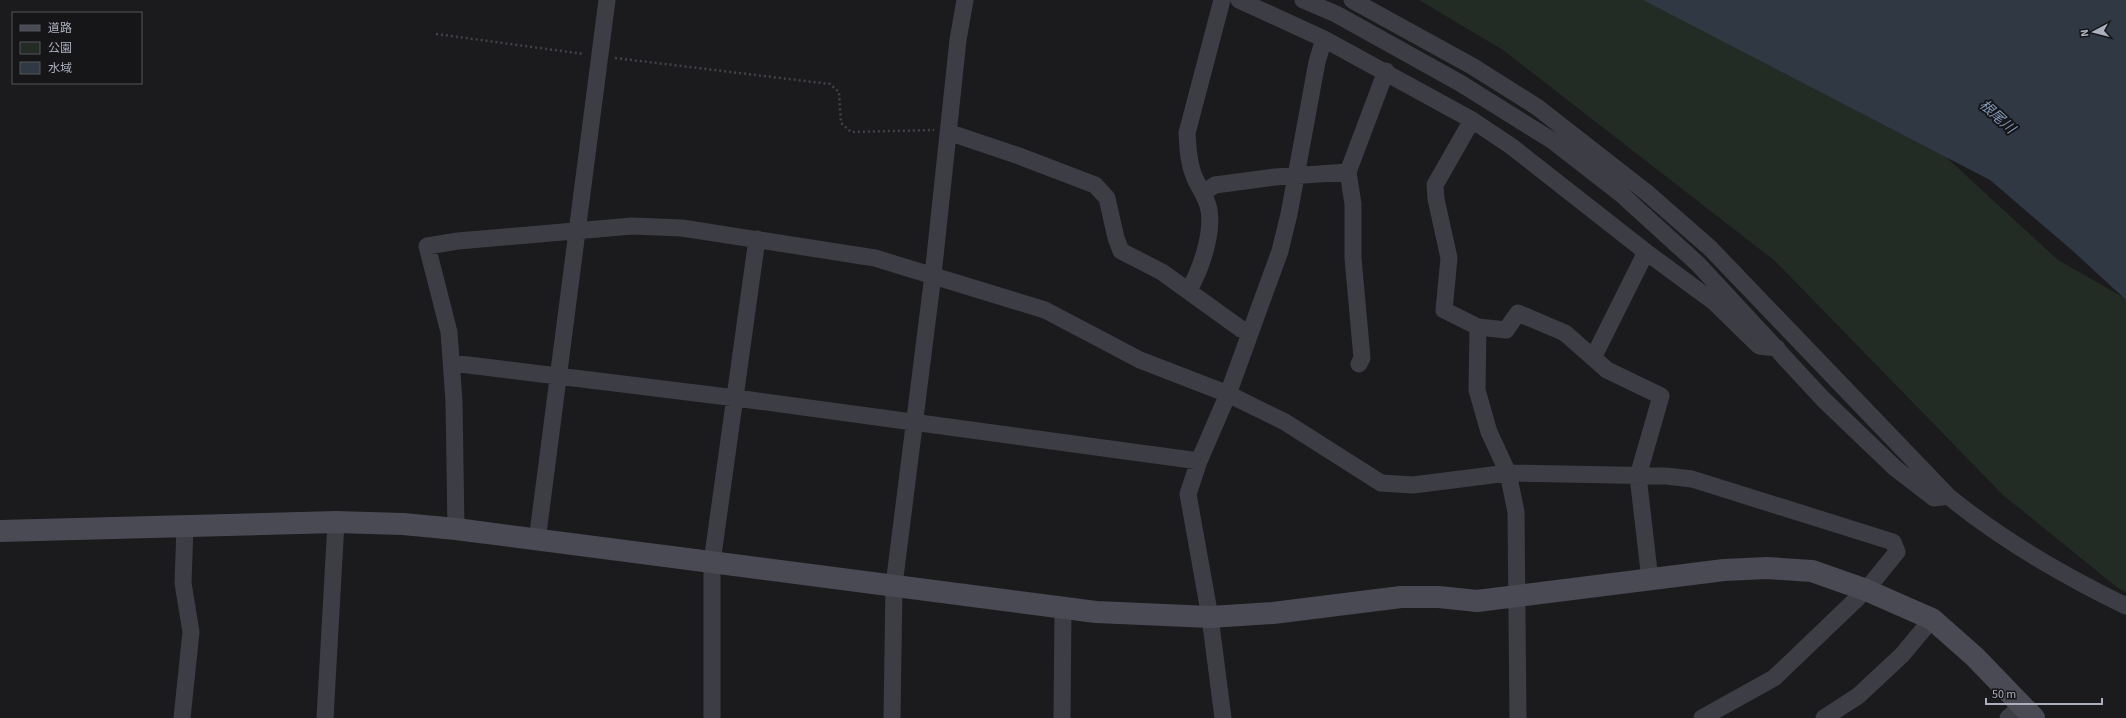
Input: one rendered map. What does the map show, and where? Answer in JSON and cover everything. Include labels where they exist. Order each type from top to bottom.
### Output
[{"type":"street","points":[[537,541],[607,0]]},
{"type":"street","points":[[892,718],[894,585],[933,276],[948,132],[965,0]]},
{"type":"street","points":[[1190,290],[1201,269],[1208,230],[1209,210],[1203,193],[1194,176],[1190,160],[1187,133],[1222,0]]},
{"type":"street","points":[[1239,0],[1324,39],[1386,71],[1472,120],[1511,146],[1646,252],[1714,302],[1759,346],[1778,348]]},
{"type":"street","points":[[1303,0],[1336,14],[1460,83],[1552,141],[1621,194],[1698,264],[1778,348],[1823,398],[1895,468],[1934,498],[1948,496]]},
{"type":"street","points":[[1352,0],[1472,66],[1537,107],[1646,192],[1710,248],[1948,496],[1976,518],[2014,543],[2126,606]]},
{"type":"street","points":[[1223,718],[1210,617],[1188,494],[1199,461],[1228,394],[1280,250],[1289,214],[1317,62],[1324,39]]},
{"type":"street","points":[[1359,364],[1362,358],[1353,258],[1353,204],[1348,172],[1386,71]]},
{"type":"street","points":[[1472,120],[1435,185],[1436,199],[1449,258],[1444,310],[1478,327],[1506,330],[1518,313],[1565,334],[1607,370],[1661,396],[1638,476],[1650,580]]},
{"type":"street","points":[[948,132],[1019,156],[1095,185],[1107,198],[1116,238],[1121,251],[1162,272],[1190,290],[1241,328],[1250,332]]},
{"type":"street","points":[[1203,193],[1215,185],[1348,172]]},
{"type":"street","points":[[456,529],[452,363],[449,332],[427,246],[458,241],[632,226],[675,228],[757,239],[875,258],[1045,310],[1140,360],[1228,394],[1285,422],[1381,483],[1413,485],[1508,473],[1666,476],[1692,479],[1893,542],[1896,552],[1866,590],[1774,678],[1702,718]]},
{"type":"street","points":[[712,718],[712,562],[757,239]]},
{"type":"street","points":[[1593,358],[1646,252]]},
{"type":"street","points":[[1478,327],[1477,390],[1489,432],[1508,473],[1516,512],[1518,718]]},
{"type":"street","points":[[452,363],[736,398],[1199,461]]},
{"type":"street","points":[[326,718],[336,522]]},
{"type":"street","points":[[0,531],[336,522],[403,524],[456,529],[537,541],[894,585],[1096,612],[1210,617],[1273,614],[1401,598],[1440,597],[1477,601],[1724,570],[1767,568],[1812,571],[1866,590],[1932,619],[1975,657],[2022,714]]},
{"type":"street","points":[[182,718],[191,632],[183,583],[185,526]]},
{"type":"street","points":[[1062,718],[1063,608]]},
{"type":"street","points":[[1824,718],[1858,696],[1902,655],[1932,619]]},
{"type":"path","points":[[436,34],[830,84],[839,92],[841,124],[851,132],[930,129],[948,132]]},
{"type":"green space","points":[[1419,0],[1668,0],[1897,112],[2058,260],[2126,299],[2126,592],[2118,588],[2003,495],[1775,261],[1503,50]]},
{"type":"water","name":"根尾川","points":[[1643,0],[2126,0],[2126,300],[2074,252],[1990,180]]}]
